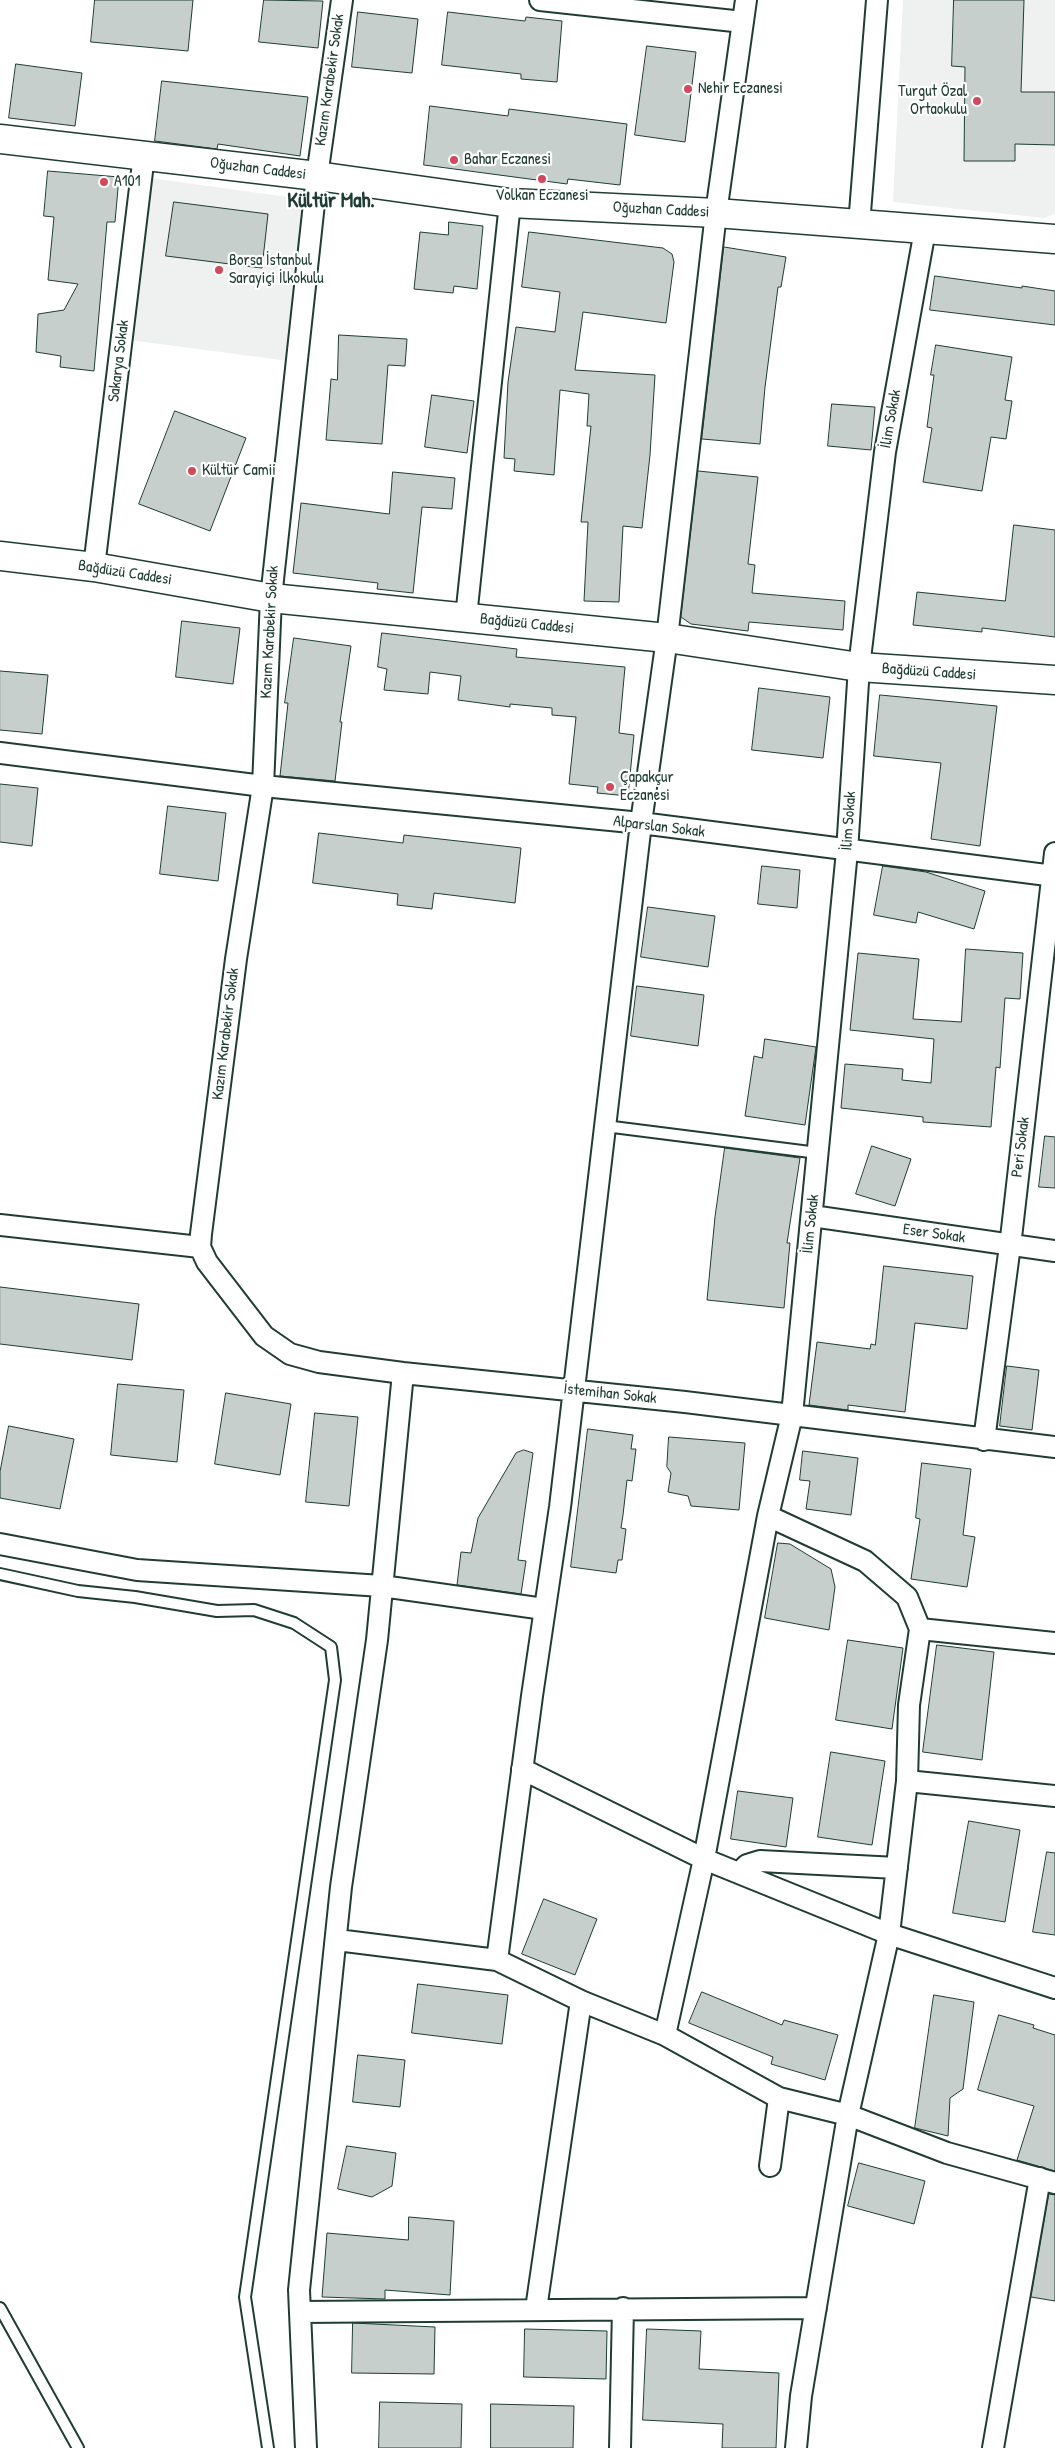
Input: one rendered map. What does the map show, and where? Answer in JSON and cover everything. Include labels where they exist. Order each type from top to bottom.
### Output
[{"type":"street","name":"Kazım Karabekir Sokak","points":[[203,1255],[236,959],[263,786],[270,598],[317,176],[342,0]]},
{"type":"street","points":[[540,0],[743,22]]},
{"type":"street","points":[[497,1960],[544,1609],[560,1507],[641,823],[668,638],[716,213],[746,0]]},
{"type":"street","points":[[859,225],[877,0]]},
{"type":"street","name":"Oğuzhan Caddesi","points":[[0,139],[317,176],[510,203],[716,213],[1055,239]]},
{"type":"street","name":"Sakarya Sokak","points":[[94,567],[144,156]]},
{"type":"street","points":[[466,617],[510,203]]},
{"type":"street","name":"İlim Sokak","points":[[665,2035],[704,1859],[768,1516],[792,1415],[847,851],[859,667],[885,452],[925,230]]},
{"type":"street","name":"Bağdüzü Caddesi","points":[[0,556],[94,567],[270,598],[668,638],[859,667],[1055,680]]},
{"type":"street","name":"Alparslan Sokak","points":[[0,753],[263,786],[641,823],[847,851],[1054,876]]},
{"type":"street","name":"Peri Sokak","points":[[984,1440],[1010,1245],[1054,876],[1055,853]]},
{"type":"street","name":"Eser Sokak","points":[[812,1216],[1055,1251]]},
{"type":"street","points":[[0,1225],[203,1255]]},
{"type":"street","name":"İstemihan Sokak","points":[[203,1255],[264,1336],[290,1354],[319,1362],[403,1373],[792,1415],[984,1440],[1055,1447]]},
{"type":"street","points":[[306,2448],[298,2290],[337,1940],[341,1886],[377,1640],[403,1373]]},
{"type":"street","points":[[768,1516],[865,1561],[907,1597],[920,1629],[909,1706],[907,1781],[889,1934],[848,2115],[802,2396],[796,2448]]},
{"type":"street","points":[[0,1544],[137,1570],[382,1586],[544,1609]]},
{"type":"street","points":[[920,1629],[1055,1643]]},
{"type":"street","points":[[522,1769],[704,1859],[889,1934],[1055,1988]]},
{"type":"street","points":[[907,1781],[1055,1796]]},
{"type":"street","points":[[739,1873],[747,1865],[760,1861],[897,1868]]},
{"type":"street","points":[[337,1940],[497,1960],[581,2001],[665,2035],[780,2098],[848,2115],[947,2153],[1048,2180],[992,2448]]},
{"type":"street","points":[[536,2309],[581,2001]]},
{"type":"street","points":[[770,2166],[780,2098]]},
{"type":"street","points":[[300,2312],[622,2308],[816,2308]]},
{"type":"street","points":[[620,2448],[622,2308]]},
{"type":"lane","points":[[604,1126],[818,1153]]},
{"type":"lane","points":[[0,1574],[78,1591],[135,1597],[216,1611],[254,1610],[294,1623],[331,1647],[335,1680],[244,2297],[268,2448]]},
{"type":"lane","points":[[0,2308],[78,2448]]},
{"type":"shaded area","name":"Turgut Özal Ortaokulu","points":[[903,0],[1055,0],[1055,214],[1044,218],[893,202]]},
{"type":"shaded area","name":"Borsa İstanbul Sarayiçi İlkokulu","points":[[150,178],[310,200],[289,361],[129,340]]},
{"type":"building","points":[[95,0],[193,0],[188,51],[91,42]]},
{"type":"building","points":[[264,0],[323,1],[318,48],[259,42]]},
{"type":"building","points":[[954,0],[1024,0],[1021,92],[1055,92],[1055,145],[1015,144],[1015,161],[964,161],[965,67],[952,66]]},
{"type":"building","points":[[358,12],[418,19],[412,73],[352,67]]},
{"type":"building","points":[[448,12],[525,21],[526,17],[562,21],[557,82],[521,79],[521,74],[442,65]]},
{"type":"building","points":[[647,46],[696,52],[685,142],[635,135]]},
{"type":"building","points":[[16,64],[82,73],[75,126],[9,118]]},
{"type":"building","points":[[162,81],[308,97],[300,156],[218,144],[217,149],[155,141]]},
{"type":"building","points":[[430,106],[508,116],[509,109],[627,124],[620,185],[568,179],[567,184],[424,165]]},
{"type":"building","points":[[48,171],[119,177],[115,222],[107,222],[94,371],[60,367],[61,356],[36,352],[38,314],[64,310],[78,284],[48,280],[54,217],[44,216]]},
{"type":"building","points":[[174,202],[268,214],[262,268],[166,256]]},
{"type":"building","points":[[449,222],[483,226],[477,289],[454,286],[453,293],[414,289],[420,232],[448,235]]},
{"type":"building","points":[[529,232],[663,248],[672,254],[674,262],[666,323],[583,312],[575,370],[655,375],[650,455],[642,528],[623,526],[619,602],[584,601],[588,522],[581,522],[591,426],[587,426],[589,394],[560,390],[554,475],[514,471],[515,459],[504,458],[508,382],[516,327],[555,332],[560,292],[522,287]]},
{"type":"building","points":[[724,247],[786,257],[781,287],[778,287],[765,387],[760,444],[702,439]]},
{"type":"building","points":[[935,276],[1055,291],[1055,325],[930,310]]},
{"type":"building","points":[[339,335],[407,339],[405,366],[388,365],[382,444],[326,440],[331,379],[337,380]]},
{"type":"building","points":[[936,345],[1012,357],[1005,400],[1012,401],[1006,439],[991,437],[982,491],[923,482],[932,428],[927,427],[934,375],[931,375]]},
{"type":"building","points":[[432,395],[474,401],[467,453],[425,447]]},
{"type":"building","points":[[832,404],[875,407],[871,450],[828,446]]},
{"type":"building","name":"Kültür Camii","points":[[175,411],[246,438],[210,531],[139,504]]},
{"type":"building","points":[[698,471],[758,477],[748,564],[755,565],[752,593],[845,601],[843,630],[749,622],[748,631],[691,624],[681,617]]},
{"type":"building","points":[[393,472],[455,478],[452,509],[422,507],[413,593],[377,589],[378,583],[293,573],[301,503],[389,514]]},
{"type":"building","points":[[1014,525],[1055,530],[1055,637],[982,628],[982,632],[913,625],[917,592],[1005,601]]},
{"type":"building","points":[[182,621],[240,628],[233,684],[176,677]]},
{"type":"building","points":[[382,633],[517,649],[516,657],[625,667],[619,733],[634,735],[628,796],[597,793],[598,787],[569,784],[576,717],[552,715],[552,708],[510,704],[510,707],[458,700],[461,676],[430,672],[428,694],[384,690],[387,669],[378,667]]},
{"type":"building","points":[[294,638],[351,646],[340,722],[342,722],[335,781],[280,776],[288,703],[285,703]]},
{"type":"building","points":[[0,671],[48,675],[42,734],[0,730]]},
{"type":"building","points":[[759,688],[830,697],[823,758],[752,750]]},
{"type":"building","points":[[880,695],[997,706],[980,846],[931,839],[941,763],[874,756]]},
{"type":"building","points":[[0,784],[38,788],[32,846],[0,842]]},
{"type":"building","points":[[168,806],[226,813],[218,881],[160,874]]},
{"type":"building","points":[[319,833],[403,843],[404,835],[521,848],[515,903],[434,893],[432,909],[397,905],[398,894],[313,883]]},
{"type":"building","points":[[762,866],[800,870],[797,908],[758,904]]},
{"type":"building","points":[[883,866],[926,872],[985,891],[974,929],[918,912],[916,923],[874,915]]},
{"type":"building","points":[[648,907],[715,916],[708,967],[641,957]]},
{"type":"building","points":[[966,949],[1023,953],[1020,999],[1005,998],[1000,1068],[996,1067],[991,1127],[923,1122],[923,1117],[841,1108],[845,1064],[903,1069],[902,1080],[931,1083],[934,1039],[850,1030],[858,953],[919,959],[913,1019],[961,1022]]},
{"type":"building","points":[[637,986],[704,995],[698,1046],[631,1036]]},
{"type":"building","points":[[765,1039],[816,1047],[805,1125],[745,1116],[754,1056],[762,1058]]},
{"type":"building","points":[[1045,1136],[1055,1137],[1055,1188],[1039,1187]]},
{"type":"building","points":[[872,1146],[911,1159],[895,1206],[856,1194]]},
{"type":"building","points":[[725,1148],[800,1158],[787,1243],[790,1243],[784,1308],[707,1300],[715,1217]]},
{"type":"building","points":[[884,1266],[973,1276],[967,1329],[915,1323],[905,1412],[848,1405],[848,1410],[809,1405],[817,1342],[870,1349],[871,1344],[875,1345]]},
{"type":"building","points":[[0,1287],[139,1304],[132,1360],[0,1344]]},
{"type":"building","points":[[1007,1366],[1039,1370],[1032,1430],[1000,1426]]},
{"type":"building","points":[[118,1384],[184,1390],[177,1462],[111,1455]]},
{"type":"building","points":[[226,1393],[291,1404],[280,1475],[215,1464]]},
{"type":"building","points":[[315,1413],[358,1417],[349,1506],[306,1502]]},
{"type":"building","points":[[9,1426],[74,1439],[60,1509],[0,1498],[0,1472]]},
{"type":"building","points":[[588,1429],[633,1435],[631,1449],[636,1449],[632,1481],[627,1480],[621,1528],[626,1529],[622,1560],[618,1560],[616,1573],[571,1567]]},
{"type":"building","points":[[669,1437],[745,1443],[739,1510],[691,1506],[688,1496],[668,1492],[671,1473],[667,1467]]},
{"type":"building","points":[[524,1450],[533,1453],[518,1560],[526,1561],[521,1594],[457,1585],[461,1552],[471,1553],[478,1518],[516,1453]]},
{"type":"building","points":[[803,1451],[858,1458],[851,1515],[806,1509],[810,1481],[800,1480]]},
{"type":"building","points":[[922,1463],[971,1469],[963,1535],[975,1537],[967,1587],[911,1579],[920,1519],[916,1518]]},
{"type":"building","points":[[778,1543],[790,1544],[831,1569],[835,1587],[829,1630],[765,1618]]},
{"type":"building","points":[[848,1640],[903,1648],[892,1729],[836,1720]]},
{"type":"building","points":[[937,1645],[994,1652],[982,1760],[923,1752]]},
{"type":"building","points":[[831,1752],[885,1761],[872,1845],[818,1837]]},
{"type":"building","points":[[738,1791],[793,1798],[786,1847],[731,1839]]},
{"type":"building","points":[[969,1821],[1020,1830],[1005,1922],[953,1913]]},
{"type":"building","points":[[1047,1852],[1055,1853],[1055,1935],[1033,1932]]},
{"type":"building","points":[[544,1899],[597,1919],[575,1975],[522,1954]]},
{"type":"building","points":[[418,1984],[508,1995],[502,2044],[412,2033]]},
{"type":"building","points":[[702,1992],[782,2025],[784,2020],[838,2035],[825,2080],[771,2064],[773,2057],[689,2023]]},
{"type":"building","points":[[934,1995],[974,2002],[963,2089],[950,2098],[948,2136],[915,2128]]},
{"type":"building","points":[[999,2015],[1034,2025],[1033,2028],[1055,2035],[1055,2171],[1017,2160],[1034,2106],[978,2090]]},
{"type":"building","points":[[358,2055],[405,2060],[400,2107],[353,2102]]},
{"type":"building","points":[[347,2146],[396,2153],[392,2186],[372,2197],[338,2189]]},
{"type":"building","points":[[859,2163],[925,2181],[914,2224],[848,2206]]},
{"type":"building","points":[[1049,2194],[1055,2195],[1055,2301],[1031,2297]]},
{"type":"building","points":[[409,2217],[454,2221],[450,2295],[385,2290],[385,2299],[322,2297],[327,2233],[408,2240]]},
{"type":"building","points":[[353,2323],[435,2327],[434,2374],[352,2373]]},
{"type":"building","points":[[525,2329],[607,2331],[606,2379],[524,2377]]},
{"type":"building","points":[[647,2329],[701,2331],[699,2369],[779,2373],[776,2448],[722,2448],[723,2424],[643,2420]]},
{"type":"building","points":[[380,2402],[462,2404],[461,2448],[379,2448]]},
{"type":"building","points":[[491,2404],[574,2406],[573,2448],[491,2448]]},
{"type":"place","name":"Nehir Eczanesi","points":[[688,89]]},
{"type":"place","name":"Turgut Özal Ortaokulu","points":[[977,101]]},
{"type":"place","name":"Bahar Eczanesi","points":[[454,160]]},
{"type":"place","name":"Volkan Eczanesi","points":[[542,179]]},
{"type":"place","name":"A101","points":[[104,182]]},
{"type":"place","name":"Borsa İstanbul Sarayiçi İlkokulu","points":[[219,270]]},
{"type":"place","name":"Kültür Camii","points":[[192,471]]},
{"type":"place","name":"Çapakçur Eczanesi","points":[[610,787]]},
{"type":"district","name":"Kültür Mah.","points":[[331,201]]}]
